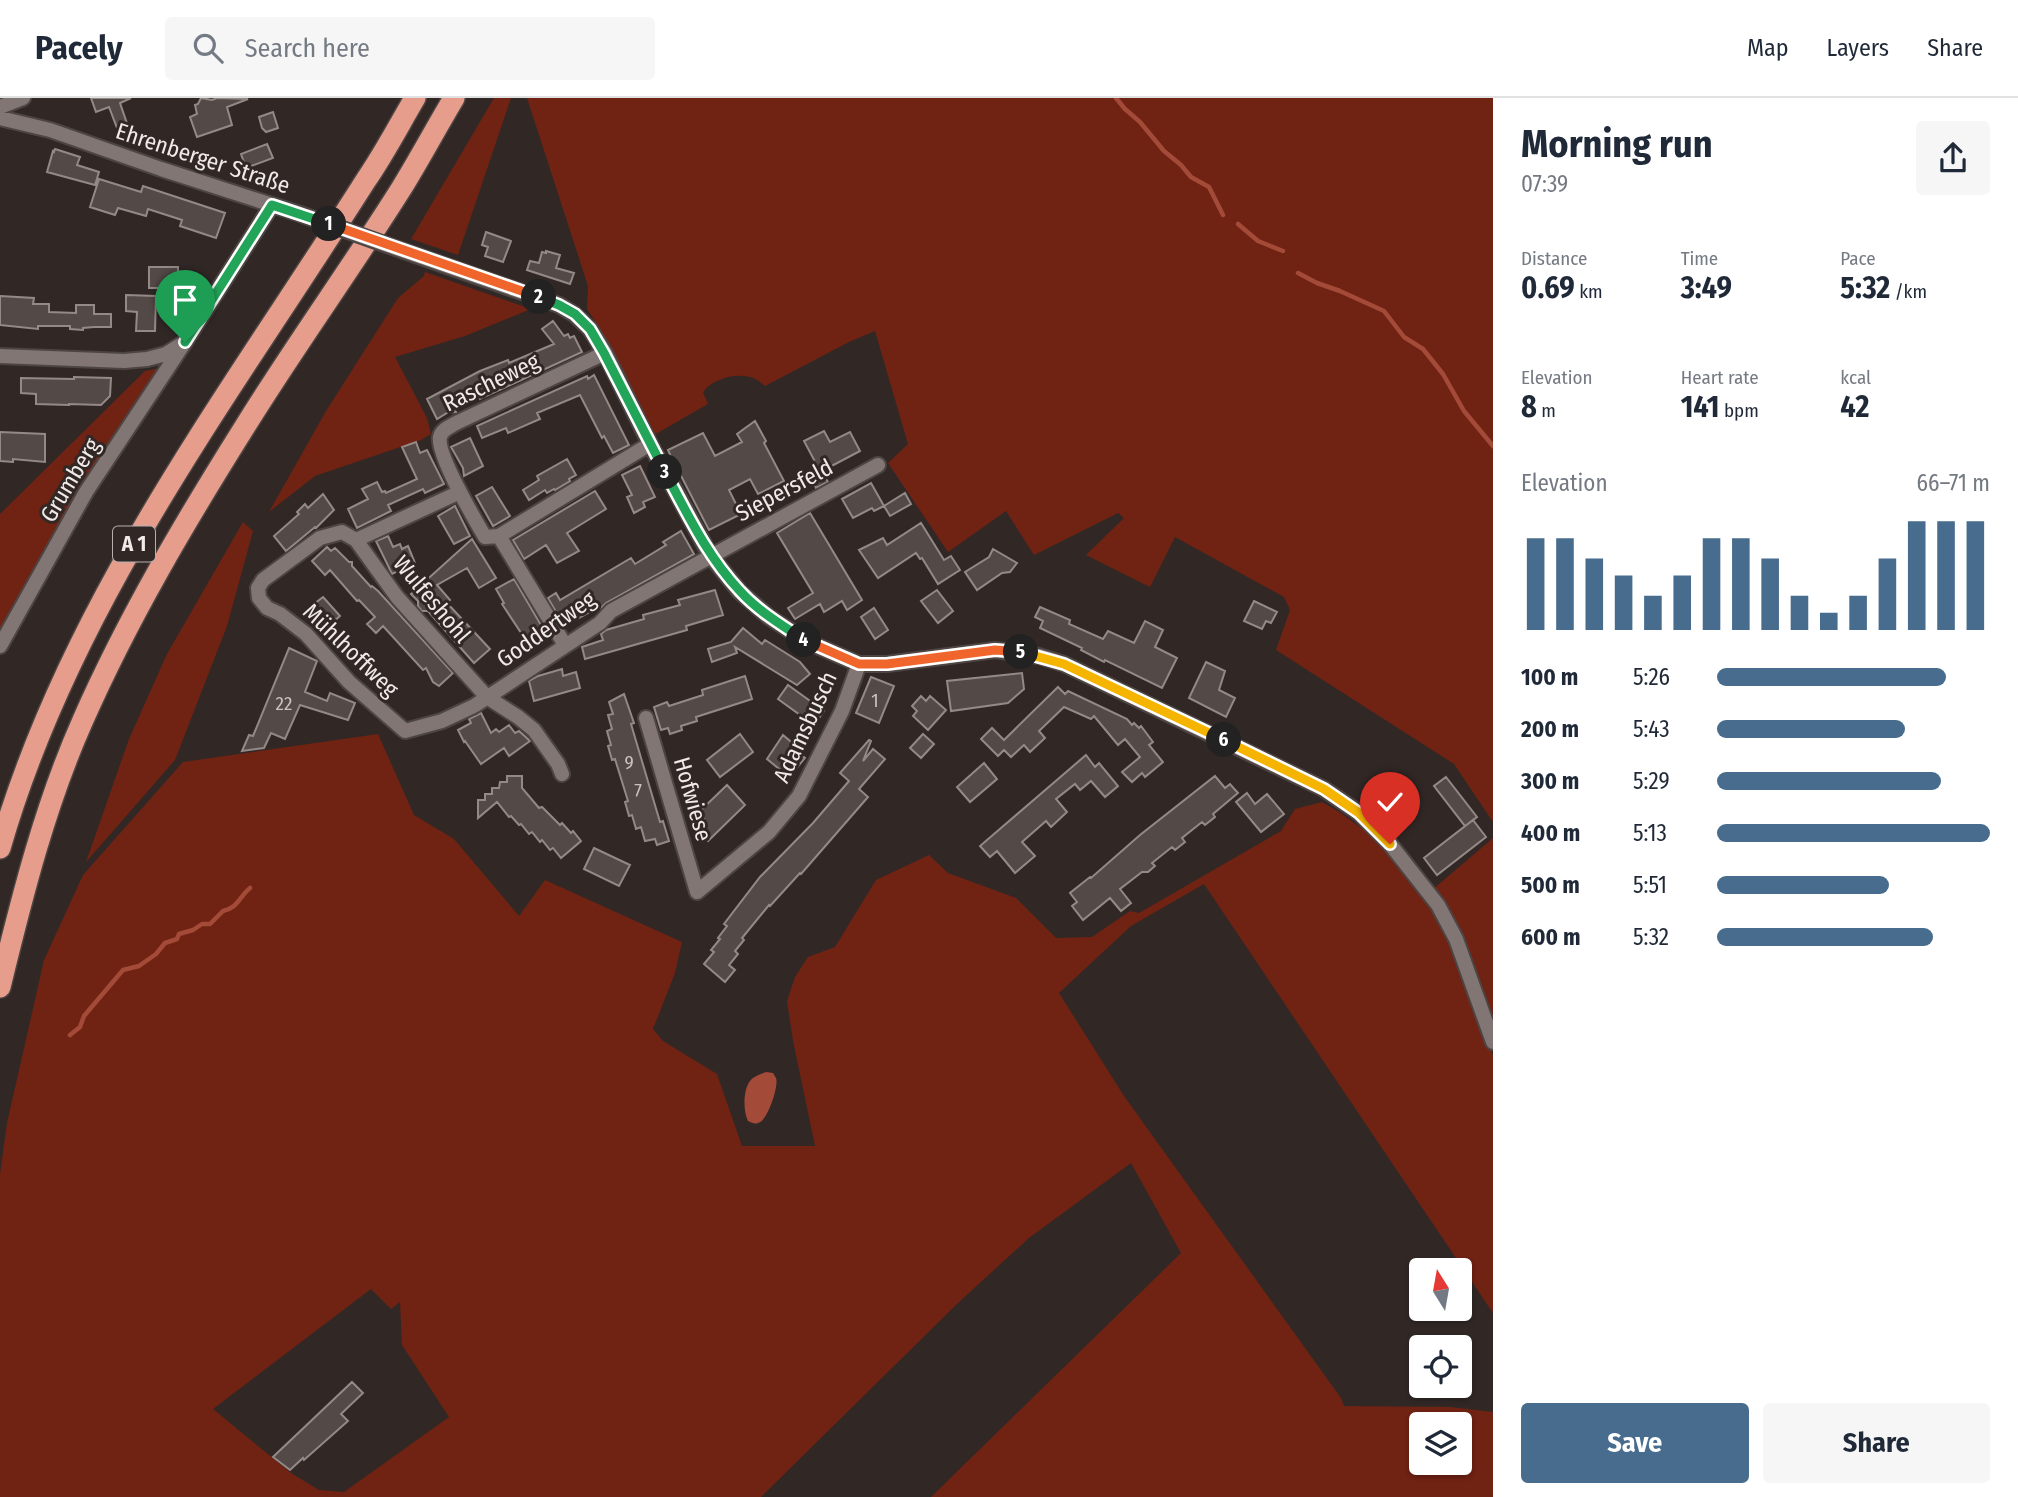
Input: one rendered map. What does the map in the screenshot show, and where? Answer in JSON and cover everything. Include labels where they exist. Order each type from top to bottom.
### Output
[{"type":"highway","name":"A 1","points":[[0,848],[33,754],[62,683],[143,527],[208,422],[367,180],[415,98]]},
{"type":"highway","name":"A 1","points":[[0,987],[24,888],[64,768],[83,720],[129,625],[168,554],[244,428],[402,188],[454,98]]},
{"type":"street","points":[[0,107],[23,98]]},
{"type":"street","name":"Ehrenberger Straße","points":[[0,118],[50,130],[300,214],[559,305],[575,314],[590,329],[604,353],[710,555],[740,592],[769,617],[808,642],[859,664],[887,664],[995,650],[1039,656],[1064,664],[1324,789],[1359,813],[1390,844],[1438,905],[1456,939],[1493,1042]]},
{"type":"street","name":"Grumberg","points":[[0,646],[86,492],[272,205]]},
{"type":"street","points":[[0,356],[147,359],[166,354],[185,342]]},
{"type":"street","name":"Rascheweg","points":[[565,645],[499,536],[485,537],[460,492],[439,439],[442,431],[456,423],[604,353]]},
{"type":"street","points":[[499,536],[650,444]]},
{"type":"street","name":"Siepersfeld","points":[[710,555],[878,464]]},
{"type":"street","points":[[356,540],[460,492]]},
{"type":"street","name":"Mühlhoffweg","points":[[356,540],[342,532],[320,538],[263,580],[258,588],[259,598],[267,608],[280,614],[306,634],[349,682],[405,731]]},
{"type":"street","name":"Wulfeshohl","points":[[356,540],[397,597],[487,697],[534,730],[562,774]]},
{"type":"street","name":"Goddertweg","points":[[405,731],[442,721],[474,706],[600,624],[611,611],[710,555]]},
{"type":"street","name":"Adamsbusch","points":[[697,892],[769,832],[799,796],[842,711],[859,664]]},
{"type":"street","name":"Hofwiese","points":[[646,718],[697,892]]},
{"type":"shaded area","points":[[494,98],[511,98],[458,255],[411,239]]},
{"type":"shaded area","points":[[527,98],[1493,98],[1493,822],[1454,764],[1276,650],[1290,610],[1284,597],[1175,537],[1150,587],[1086,555],[1124,518],[1118,513],[1034,555],[1006,511],[948,552],[888,463],[908,444],[875,331],[765,386],[754,378],[744,376],[718,380],[703,392],[708,404],[654,435],[607,340],[587,309],[588,286]]},
{"type":"shaded area","points":[[425,272],[531,309],[465,336],[395,357],[427,418],[431,434],[421,440],[315,476],[269,512],[326,411],[398,298],[424,276]]},
{"type":"shaded area","points":[[161,368],[88,474],[0,637],[0,514],[145,371]]},
{"type":"shaded area","points":[[243,522],[253,531],[227,626],[175,760],[86,862],[129,739],[167,654]]},
{"type":"shaded area","points":[[378,734],[414,815],[454,839],[519,916],[545,880],[682,942],[675,973],[653,1029],[663,1041],[717,1074],[742,1146],[815,1146],[787,1001],[795,977],[808,957],[835,947],[876,880],[929,855],[948,873],[1016,898],[1056,938],[1092,937],[1130,911],[1139,913],[1281,831],[1295,809],[1322,802],[1387,847],[1445,926],[1452,943],[1451,951],[1486,1046],[1493,1055],[1493,1313],[1472,1282],[1472,1258],[1456,1258],[1204,884],[1131,926],[1059,993],[1124,1096],[1341,1398],[1344,1406],[1450,1407],[1493,1412],[1493,1497],[931,1497],[1181,1253],[1131,1163],[1029,1238],[958,1303],[761,1497],[0,1497],[0,1174],[7,1123],[44,960],[83,875],[183,762]],"holes":[[[371,1289],[391,1309],[400,1302],[402,1345],[449,1417],[344,1492],[319,1490],[291,1473],[213,1409]]]},
{"type":"shaded area","points":[[1493,838],[1493,1025],[1432,890]]},
{"type":"shaded area","points":[[766,1072],[773,1073],[777,1082],[763,1119],[754,1123],[746,1117],[746,1090],[752,1079]]},
{"type":"building","points":[[91,98],[131,98],[120,103],[132,138],[122,141],[109,107],[96,112]]},
{"type":"building","points":[[201,98],[248,99],[227,107],[232,125],[197,137],[190,117],[197,114],[195,105]]},
{"type":"building","points":[[273,112],[278,128],[266,132],[259,117]]},
{"type":"building","points":[[267,144],[273,158],[246,168],[241,154]]},
{"type":"building","points":[[55,149],[80,157],[77,165],[99,172],[95,185],[47,172]]},
{"type":"building","points":[[99,179],[141,192],[143,186],[225,213],[216,238],[180,226],[182,220],[148,209],[146,216],[118,208],[115,215],[90,207]]},
{"type":"building","points":[[486,232],[511,241],[503,262],[485,256],[488,247],[482,245]]},
{"type":"building","points":[[542,252],[560,255],[556,268],[574,273],[570,284],[527,270],[530,261],[539,263]]},
{"type":"building","points":[[149,267],[178,267],[178,288],[149,288]]},
{"type":"building","points":[[126,295],[156,296],[155,331],[136,331],[137,312],[126,311]]},
{"type":"building","points":[[0,296],[34,298],[33,304],[49,304],[49,312],[76,313],[76,305],[94,305],[94,314],[111,314],[111,327],[83,330],[70,329],[70,326],[38,326],[38,329],[0,325]]},
{"type":"building","points":[[553,321],[564,336],[574,336],[582,352],[480,399],[475,389],[453,399],[455,404],[452,405],[456,412],[447,413],[437,419],[427,399],[480,371],[508,360],[509,363],[554,344],[542,329]]},
{"type":"building","points":[[594,375],[629,445],[613,453],[604,436],[602,438],[580,395],[537,413],[540,419],[508,433],[506,428],[482,438],[477,426]]},
{"type":"building","points":[[21,378],[111,378],[110,396],[101,405],[36,404],[36,394],[21,393]]},
{"type":"building","points":[[755,421],[784,481],[758,494],[750,479],[729,490],[741,514],[709,530],[668,450],[703,433],[715,456],[742,442],[737,434]]},
{"type":"building","points":[[824,431],[830,442],[850,432],[860,451],[822,471],[828,482],[816,488],[810,476],[820,471],[804,441]]},
{"type":"building","points":[[0,432],[45,434],[45,462],[13,459],[13,462],[0,461]]},
{"type":"building","points":[[470,438],[483,466],[464,476],[463,468],[451,447]]},
{"type":"building","points":[[416,442],[420,453],[427,450],[444,484],[425,493],[423,489],[388,505],[391,511],[357,528],[348,509],[368,499],[362,489],[377,482],[382,492],[386,493],[417,479],[402,447]]},
{"type":"building","points":[[567,459],[576,475],[555,490],[547,493],[545,490],[529,500],[523,490],[539,480],[537,476]]},
{"type":"building","points":[[640,466],[655,497],[643,502],[645,507],[634,513],[627,497],[632,495],[622,475]]},
{"type":"building","points":[[871,483],[884,506],[874,511],[872,508],[853,518],[842,499]]},
{"type":"building","points":[[492,487],[510,516],[493,526],[476,496]]},
{"type":"building","points":[[595,491],[606,509],[567,533],[579,551],[557,563],[546,545],[524,559],[513,540]]},
{"type":"building","points":[[905,493],[911,504],[890,516],[884,506]]},
{"type":"building","points":[[323,494],[334,510],[286,551],[274,536],[299,514],[297,512],[305,504],[308,508]]},
{"type":"building","points":[[455,506],[470,536],[454,544],[438,516]]},
{"type":"building","points":[[810,513],[862,600],[847,610],[842,601],[824,612],[820,604],[795,619],[788,608],[813,593],[777,533]]},
{"type":"building","points":[[921,523],[944,560],[951,556],[960,570],[938,584],[916,553],[878,578],[859,550],[883,538],[887,545]]},
{"type":"building","points":[[681,531],[694,554],[606,603],[600,609],[599,607],[572,622],[568,615],[560,619],[548,598],[556,593],[560,600],[631,558],[635,564],[666,545],[663,542]]},
{"type":"building","points":[[388,536],[393,547],[400,544],[402,549],[408,546],[415,563],[392,574],[376,541]]},
{"type":"building","points":[[472,539],[496,578],[479,588],[467,568],[437,585],[450,600],[447,603],[490,649],[474,663],[428,611],[422,611],[411,594]]},
{"type":"building","points":[[327,547],[331,551],[335,548],[352,562],[352,566],[371,587],[378,591],[453,673],[439,686],[433,682],[426,668],[423,670],[383,626],[376,633],[367,624],[375,617],[330,570],[325,575],[312,561]]},
{"type":"building","points":[[993,549],[1017,563],[1010,572],[1002,573],[977,590],[965,572],[989,557]]},
{"type":"building","points":[[514,579],[545,632],[527,642],[502,604],[504,603],[496,589]]},
{"type":"building","points":[[715,590],[723,615],[686,626],[687,630],[585,659],[582,647],[603,640],[601,634],[606,630],[644,619],[643,615],[680,605],[678,600]]},
{"type":"building","points":[[937,590],[953,611],[938,623],[921,601]]},
{"type":"building","points":[[323,597],[340,616],[331,624],[314,604]]},
{"type":"building","points":[[1254,601],[1277,612],[1271,623],[1266,621],[1262,629],[1244,621]]},
{"type":"building","points":[[1040,607],[1103,639],[1108,631],[1134,643],[1145,621],[1163,630],[1155,647],[1177,658],[1162,688],[1105,660],[1104,662],[1040,628],[1043,621],[1035,617]]},
{"type":"building","points":[[874,608],[888,630],[875,639],[861,617]]},
{"type":"building","points":[[743,628],[762,644],[765,640],[800,662],[810,674],[797,685],[735,647],[737,653],[712,662],[708,649],[731,642]]},
{"type":"building","points":[[289,648],[317,661],[305,692],[327,701],[330,693],[355,703],[348,720],[300,705],[285,739],[271,733],[264,748],[242,751],[249,735],[253,736]]},
{"type":"building","points":[[1206,662],[1225,671],[1219,690],[1235,698],[1226,717],[1189,698]]},
{"type":"building","points":[[562,669],[563,676],[576,672],[580,688],[534,701],[529,681]]},
{"type":"building","points":[[1022,673],[1024,689],[1008,703],[951,711],[947,681]]},
{"type":"building","points":[[745,676],[752,699],[696,717],[697,721],[681,726],[682,730],[670,734],[668,728],[661,730],[654,707],[667,702],[669,706],[703,695],[702,690]]},
{"type":"building","points":[[871,677],[894,686],[879,723],[856,713]]},
{"type":"building","points":[[788,685],[824,711],[814,725],[778,699]]},
{"type":"building","points":[[1058,687],[1065,694],[1068,691],[1127,719],[1132,725],[1134,723],[1139,728],[1141,726],[1153,742],[1149,745],[1163,762],[1145,777],[1142,773],[1132,782],[1122,772],[1140,757],[1125,739],[1118,745],[1094,716],[1091,719],[1064,707],[1039,731],[1045,738],[1030,752],[1024,745],[1011,757],[1004,750],[998,756],[981,739],[992,728],[1004,740]]},
{"type":"building","points":[[624,694],[660,822],[663,821],[669,841],[657,845],[655,839],[645,841],[641,827],[636,829],[632,815],[629,816],[625,802],[628,801],[615,759],[612,760],[608,746],[611,745],[607,731],[612,729],[608,715],[613,714],[609,702]]},
{"type":"building","points":[[921,696],[926,701],[930,696],[946,710],[928,730],[913,716],[917,711],[912,706]]},
{"type":"building","points":[[481,713],[491,733],[496,729],[499,732],[509,725],[515,733],[519,731],[530,741],[509,756],[504,748],[481,764],[458,730],[471,723],[469,719]]},
{"type":"building","points":[[740,734],[753,752],[720,777],[707,760]]},
{"type":"building","points":[[923,734],[934,744],[921,758],[910,748]]},
{"type":"building","points":[[783,735],[805,758],[789,777],[767,759]]},
{"type":"building","points":[[869,740],[871,741],[863,761],[873,749],[885,759],[859,789],[868,797],[742,938],[744,940],[735,951],[738,954],[729,965],[735,970],[725,982],[704,964],[714,952],[711,950],[727,926],[724,924],[760,877],[813,823],[849,781],[840,773]]},
{"type":"building","points":[[1086,755],[1095,767],[1099,763],[1118,786],[1105,797],[1091,781],[1080,790],[1075,784],[1056,799],[1067,812],[1051,827],[1046,821],[1022,842],[1035,856],[1015,873],[997,851],[990,857],[980,846]]},
{"type":"building","points":[[984,763],[997,779],[970,802],[957,787]]},
{"type":"building","points":[[507,776],[522,776],[522,788],[539,808],[542,807],[571,833],[573,831],[581,841],[561,858],[553,848],[550,850],[542,840],[540,842],[532,832],[529,834],[521,824],[509,817],[497,802],[478,818],[478,800],[485,800],[485,794],[492,794],[492,788],[499,788],[500,782],[507,782]]},
{"type":"building","points":[[1215,776],[1225,788],[1230,784],[1238,793],[1213,814],[1215,817],[1205,825],[1202,822],[1182,838],[1185,842],[1175,850],[1172,847],[1152,863],[1155,866],[1148,872],[1142,872],[1120,889],[1131,903],[1121,911],[1110,898],[1083,920],[1072,906],[1077,902],[1070,893]]},
{"type":"building","points":[[1446,777],[1477,817],[1465,826],[1434,786]]},
{"type":"building","points":[[727,785],[745,805],[708,841],[700,832],[706,826],[698,813]]},
{"type":"building","points":[[1247,793],[1255,804],[1267,794],[1284,814],[1261,832],[1236,802]]},
{"type":"building","points":[[1473,820],[1486,837],[1437,875],[1424,858]]},
{"type":"building","points":[[594,848],[630,865],[619,886],[584,869]]},
{"type":"building","points":[[352,1382],[363,1393],[341,1414],[348,1421],[290,1470],[273,1457]]},
{"type":"waterway","points":[[1116,98],[1191,177],[1209,187],[1223,215]]},
{"type":"waterway","points":[[1238,224],[1258,241],[1283,251]]},
{"type":"waterway","points":[[1298,273],[1384,311],[1404,337],[1423,349],[1443,374],[1464,411],[1493,446]]},
{"type":"waterway","points":[[70,1035],[80,1027],[84,1016],[123,970],[139,966],[156,954],[165,943],[177,939],[179,934],[202,924],[210,924],[223,911],[235,905],[250,888]]},
{"type":"route","points":[[185,342],[272,205],[559,305],[575,314],[590,329],[710,555],[740,592],[769,617],[808,642],[859,664],[887,664],[995,650],[1021,652],[1064,664],[1324,789],[1359,813],[1390,844]]}]
